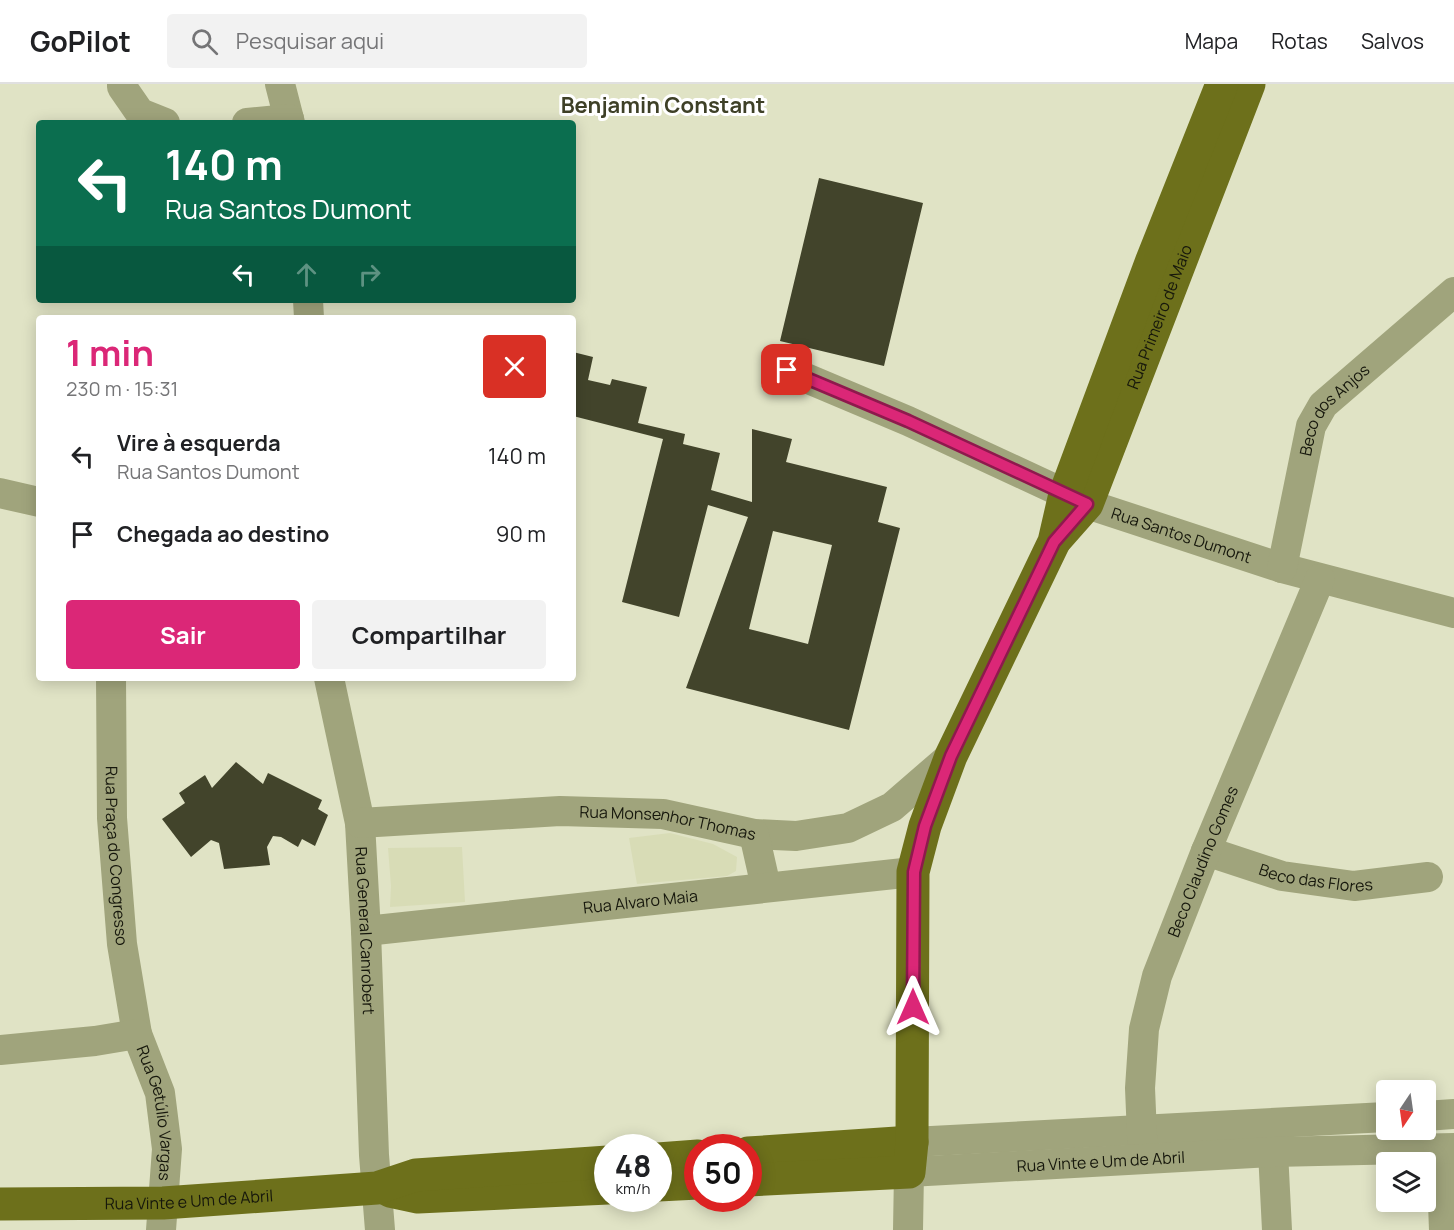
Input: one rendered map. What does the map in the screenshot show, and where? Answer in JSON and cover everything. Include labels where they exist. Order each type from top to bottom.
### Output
[{"type":"main road","name":"Rua Primeiro de Maio","points":[[1076,499],[1152,260],[1222,84]]},
{"type":"main road","name":"Rua Primeiro de Maio","points":[[911,1157],[914,872],[925,826],[951,756],[1076,499],[1249,84]]},
{"type":"main road","name":"Rua Vinte e Um de Abril","points":[[762,1153],[911,1157]]},
{"type":"main road","name":"Rua Vinte e Um de Abril","points":[[762,1178],[911,1157]]},
{"type":"main road","name":"Rua Vinte e Um de Abril","points":[[0,1204],[162,1216],[376,1188],[416,1174],[594,1163]]},
{"type":"main road","name":"Rua Vinte e Um de Abril","points":[[376,1188],[418,1197],[594,1189]]},
{"type":"street","points":[[122,84],[140,112],[158,120]]},
{"type":"street","points":[[280,84],[289,120]]},
{"type":"street","name":"Beco dos Anjos","points":[[1282,568],[1311,426],[1323,405],[1454,292]]},
{"type":"street","name":"Rua Santos Dumont","points":[[787,370],[908,421],[1076,499],[1282,568],[1454,614]]},
{"type":"street","points":[[0,493],[36,501]]},
{"type":"street","points":[[0,512],[36,521]]},
{"type":"street","name":"Beco Claudino Gomes","points":[[1143,1159],[1140,1088],[1144,1029],[1157,976],[1206,851],[1320,579]]},
{"type":"street","name":"Rua Praça do Congresso","points":[[111,681],[113,830],[122,944],[137,1034]]},
{"type":"street","name":"Rua General Canrobert","points":[[330,681],[360,823],[376,1188],[380,1230]]},
{"type":"street","name":"Rua Monsenhor Thomas","points":[[360,823],[572,811],[663,814],[754,834],[796,837],[848,828],[891,807],[951,756]]},
{"type":"street","points":[[754,834],[766,887]]},
{"type":"street","name":"Beco das Flores","points":[[1206,851],[1282,876],[1354,886],[1428,877]]},
{"type":"street","name":"Rua Alvaro Maia","points":[[366,931],[914,872]]},
{"type":"street","points":[[0,1050],[95,1041],[137,1034]]},
{"type":"street","name":"Rua Getúlio Vargas","points":[[137,1034],[160,1093],[167,1149],[162,1216]]},
{"type":"street","points":[[1436,1115],[1454,1114]]},
{"type":"street","name":"Rua Vinte e Um de Abril","points":[[911,1157],[1142,1129],[1376,1118]]},
{"type":"street","points":[[1271,1123],[1277,1230]]},
{"type":"street","points":[[1444,1230],[1447,1148]]},
{"type":"street","name":"Rua Vinte e Um de Abril","points":[[911,1157],[1143,1159],[1273,1152],[1447,1148]]},
{"type":"street","points":[[908,1230],[911,1157]]},
{"type":"shaded area","points":[[670,833],[713,844],[737,857],[736,871],[727,876],[637,884],[629,838]]},
{"type":"shaded area","points":[[462,847],[465,902],[390,907],[388,848]]},
{"type":"building","points":[[819,178],[923,203],[884,366],[780,341]]},
{"type":"building","points":[[576,353],[593,357],[588,380],[610,385],[612,379],[647,387],[638,423],[685,434],[683,444],[720,453],[711,490],[752,502],[752,429],[792,439],[786,462],[887,487],[878,522],[900,528],[849,730],[686,688],[748,517],[708,505],[679,617],[622,602],[663,439],[576,417]],"holes":[[[773,531],[832,545],[808,644],[749,629]]]},
{"type":"building","points":[[236,762],[263,784],[268,773],[322,800],[318,809],[328,815],[315,846],[302,839],[298,847],[281,837],[273,836],[267,847],[270,865],[224,869],[219,843],[211,840],[191,857],[162,819],[185,803],[179,793],[205,775],[212,788]]},
{"type":"district","name":"Benjamin Constant","points":[[663,105]]},
{"type":"route","points":[[787,370],[908,421],[1087,504],[1054,542],[951,756],[925,826],[914,872],[913,1007]]}]
